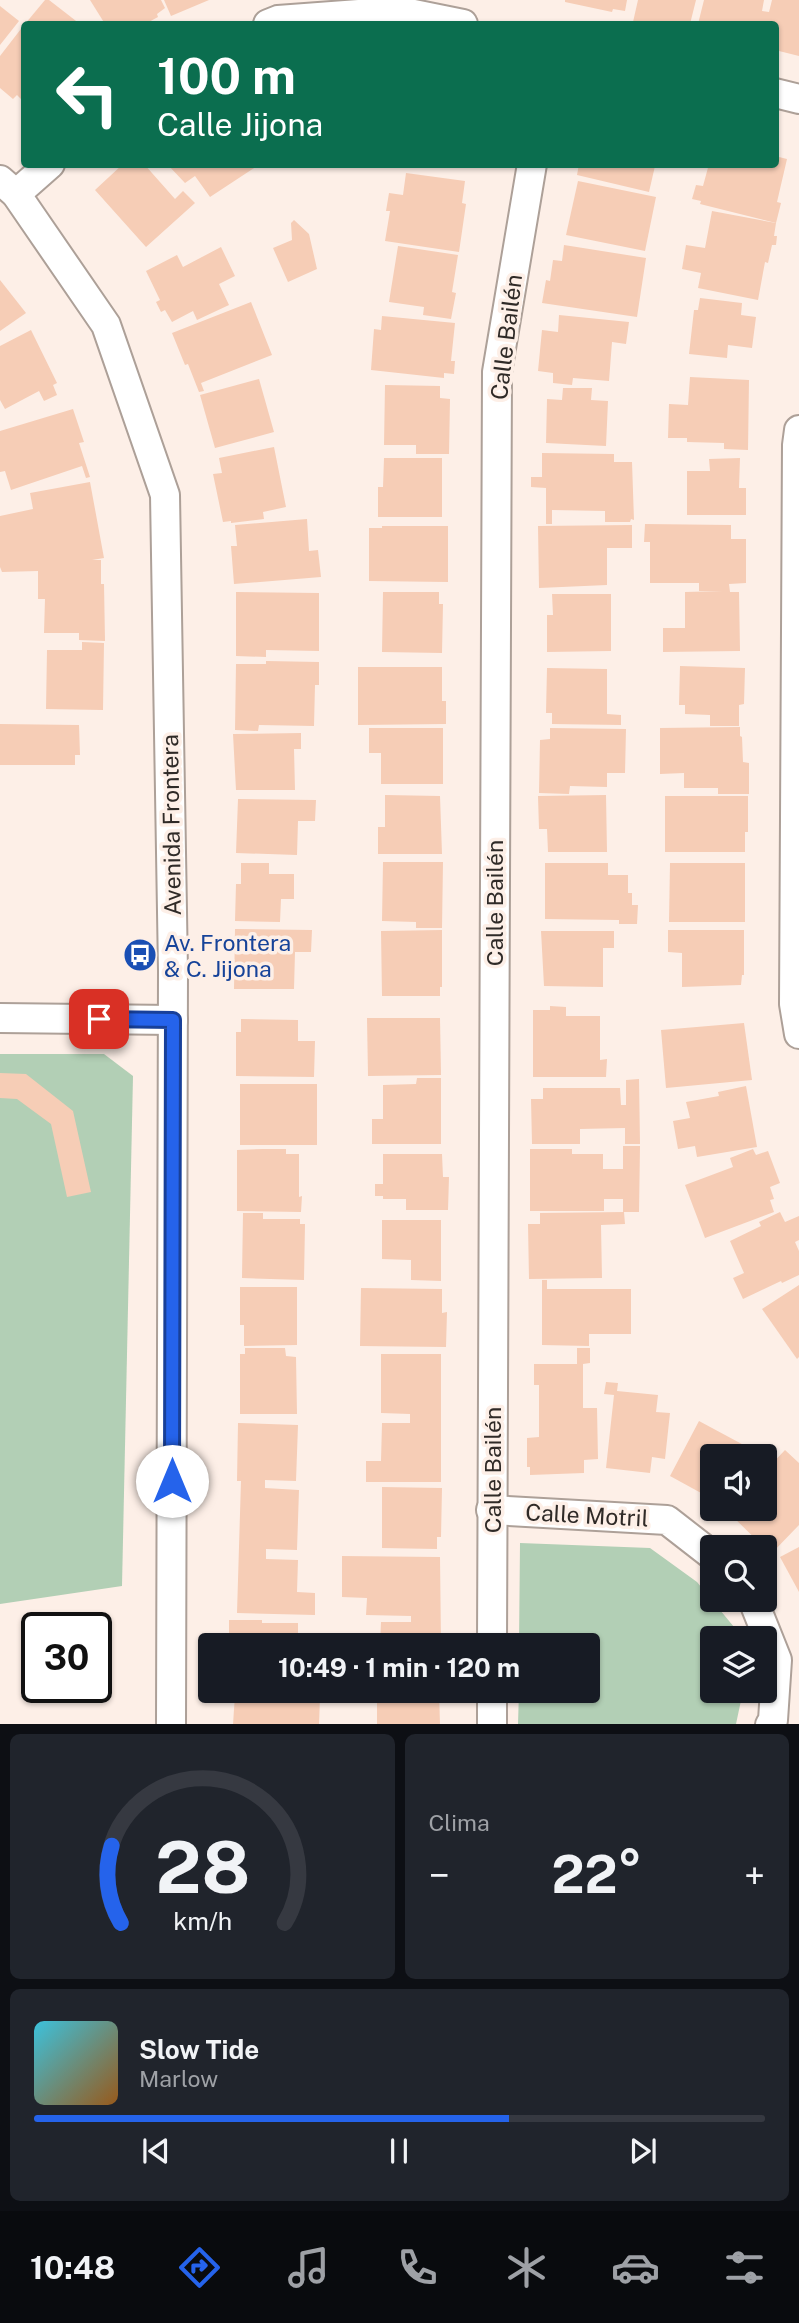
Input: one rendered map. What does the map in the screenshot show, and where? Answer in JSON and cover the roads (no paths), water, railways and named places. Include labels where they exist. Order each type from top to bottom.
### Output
[{"type":"street","points":[[276,21],[399,11],[448,21]]},
{"type":"street","points":[[779,94],[799,99]]},
{"type":"street","points":[[8,187],[43,168]]},
{"type":"street","name":"Calle Bailén","points":[[492,1633],[496,372],[531,168]]},
{"type":"street","name":"Avenida Frontera","points":[[8,187],[106,325],[165,495],[173,1020],[171,1724]]},
{"type":"street","points":[[798,440],[794,1004],[799,1034]]},
{"type":"street","points":[[0,1018],[173,1020]]},
{"type":"street","name":"Calle Motril","points":[[491,1510],[667,1520],[700,1546]]},
{"type":"street","points":[[758,1612],[777,1660],[773,1720],[770,1724]]},
{"type":"street","points":[[492,1703],[492,1724]]},
{"type":"place","name":"Av. Frontera & C. Jijona","points":[[140,955]]}]
